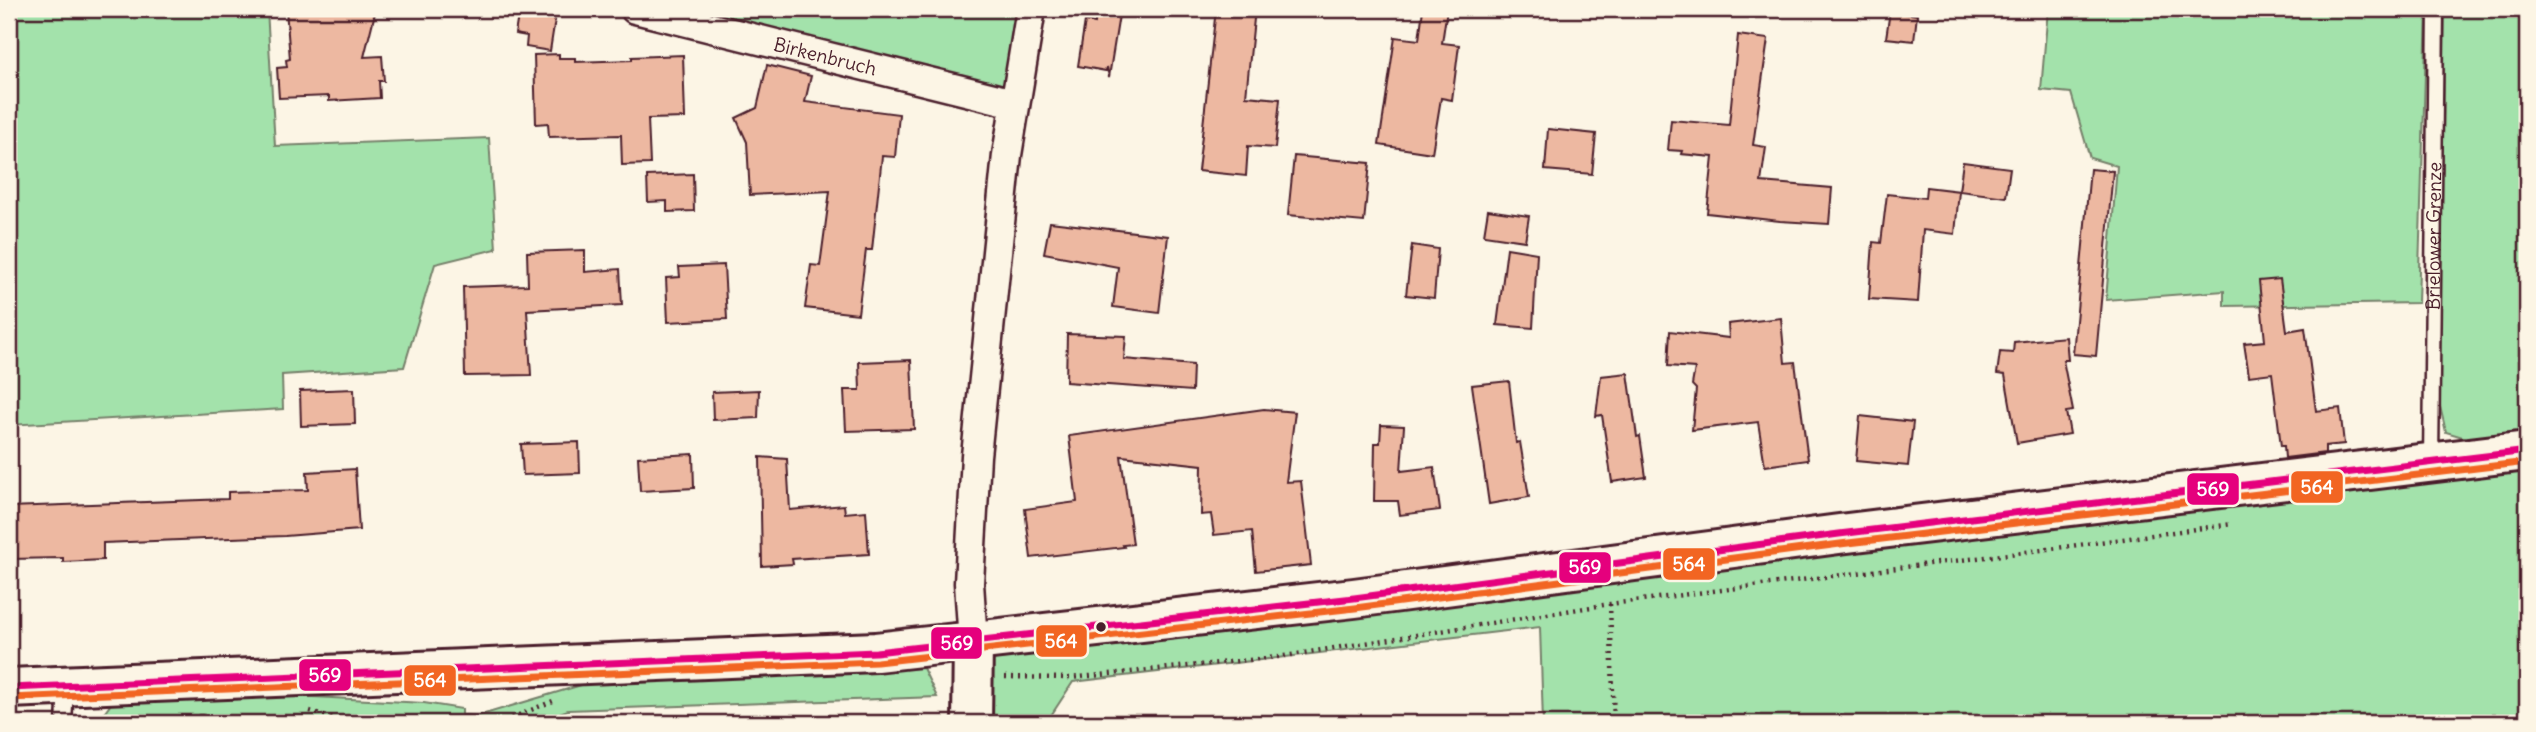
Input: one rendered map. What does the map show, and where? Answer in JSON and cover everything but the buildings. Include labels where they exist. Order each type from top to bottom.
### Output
[{"type":"main road","points":[[9,688],[863,652],[974,659],[1354,598],[1839,534],[2527,451]]},
{"type":"main road","points":[[972,723],[974,659]]},
{"type":"street","name":"Birkenbruch","points":[[635,9],[1014,103]]},
{"type":"street","points":[[974,659],[969,583],[976,456],[1014,103],[1031,9]]},
{"type":"lane","name":"Brielower Grenze","points":[[2431,463],[2437,9]]},
{"type":"lane","points":[[64,723],[66,686]]},
{"type":"path","points":[[974,659],[1070,678],[1278,657],[1610,604],[2049,550],[2235,523]]},
{"type":"path","points":[[1610,604],[1614,723]]},
{"type":"green space","points":[[9,9],[267,9],[275,146],[489,138],[496,249],[435,264],[404,367],[282,375],[283,409],[9,425]]},
{"type":"green space","points":[[670,9],[1016,9],[1003,90]]},
{"type":"green space","points":[[2048,9],[2427,9],[2418,303],[2224,306],[2224,291],[2106,300],[2117,166],[2090,158],[2071,93],[2041,90]]},
{"type":"green space","points":[[2445,9],[2527,9],[2527,431],[2466,438],[2446,432],[2439,402]]},
{"type":"green space","points":[[2527,469],[2527,723],[1543,723],[1540,627],[1073,682],[1046,723],[987,723],[990,660]]},
{"type":"green space","points":[[923,668],[937,697],[568,710],[531,723],[97,723],[111,704],[295,696],[424,703],[462,709],[462,715],[478,716],[588,683]]},
{"type":"transit line","name":"569","points":[[9,688],[876,652],[1354,598],[1839,534],[2527,451]]},
{"type":"transit line","name":"564","points":[[9,698],[877,662],[1355,608],[1840,544],[2527,462]]}]
